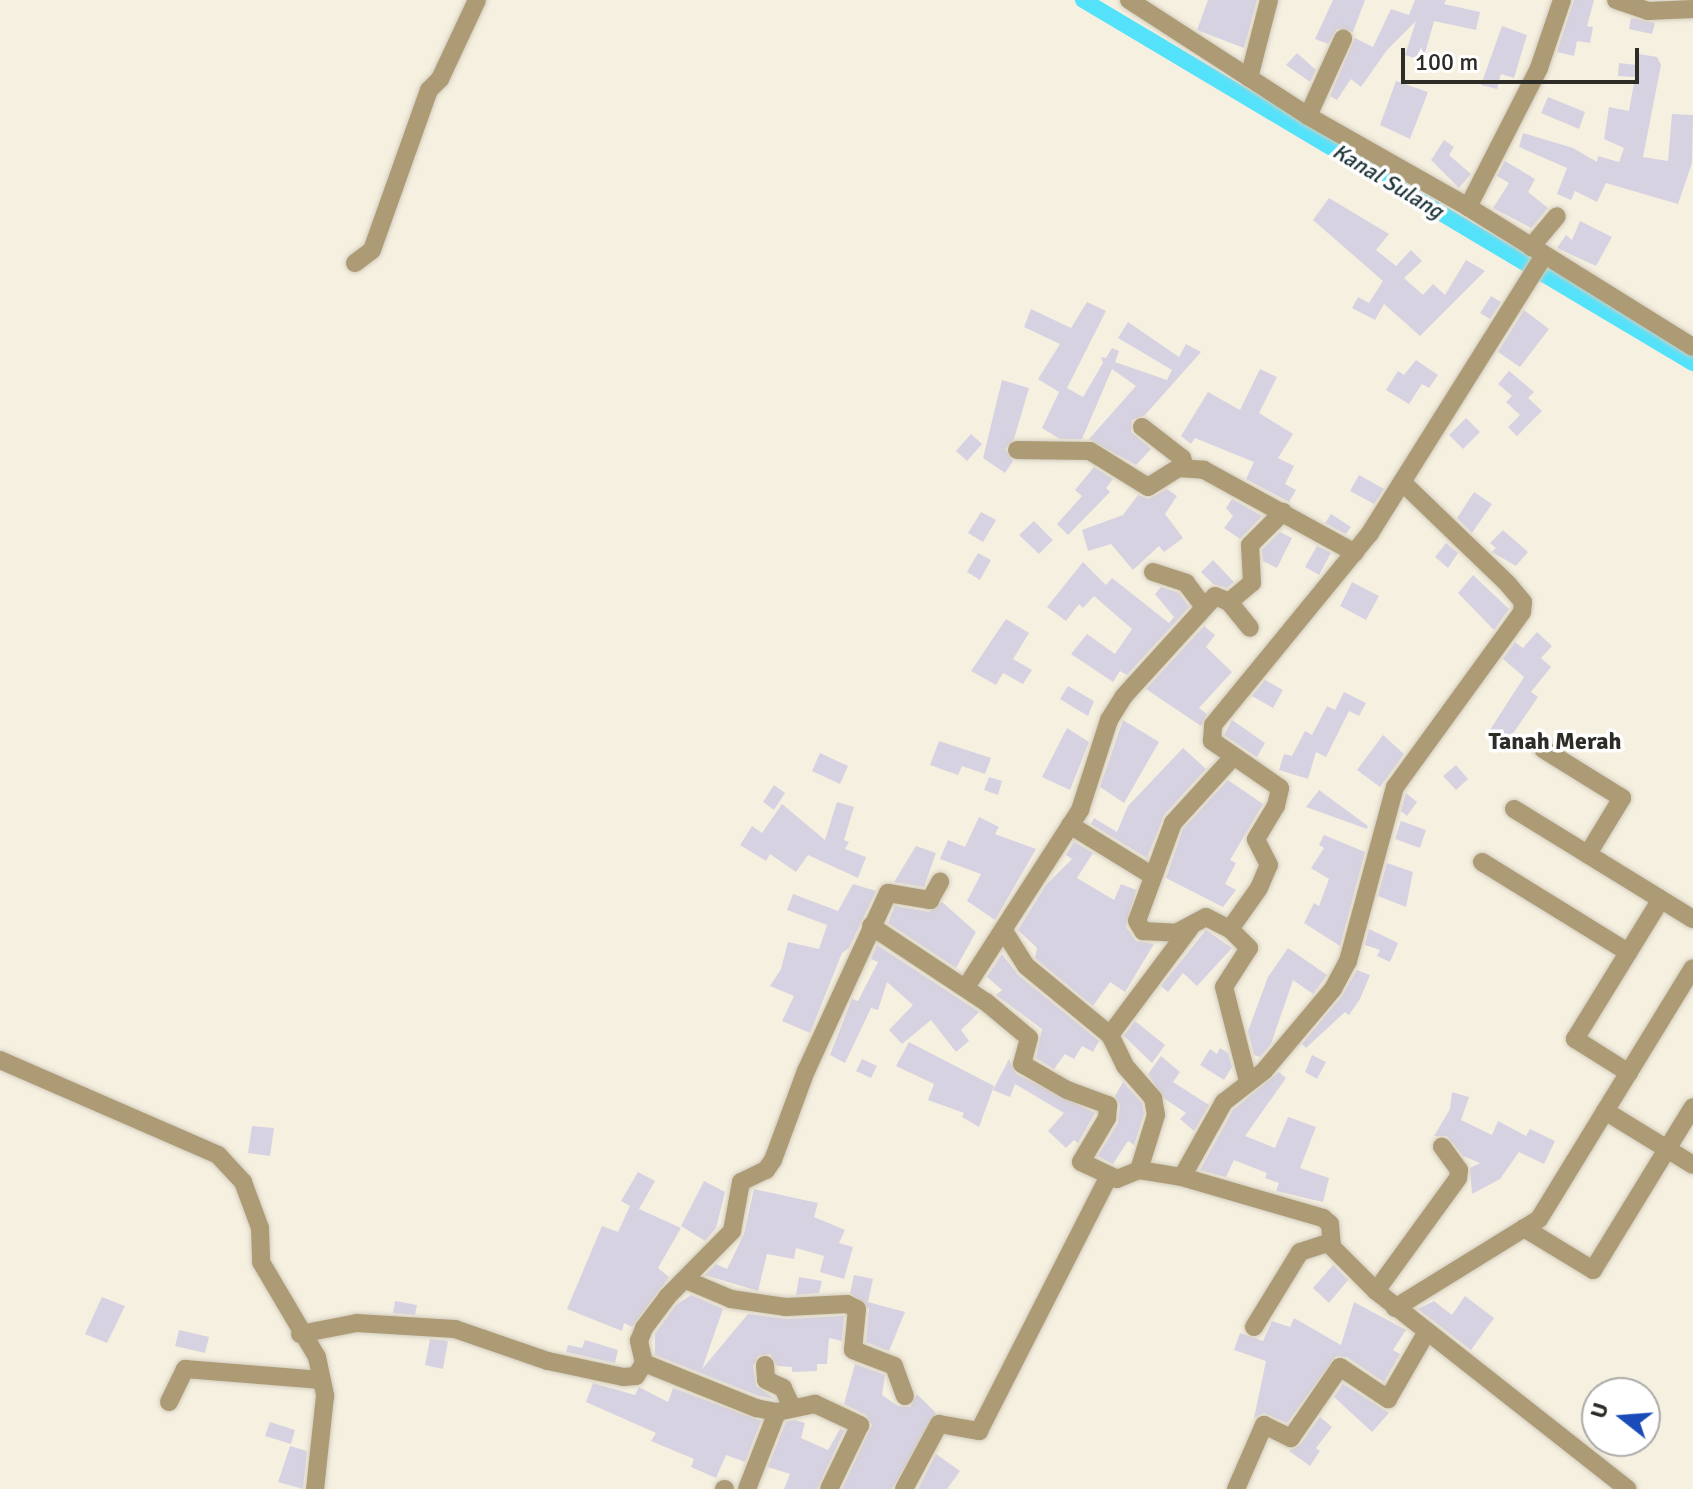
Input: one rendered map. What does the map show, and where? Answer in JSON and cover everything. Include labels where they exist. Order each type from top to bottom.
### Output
[{"type":"street","points":[[355,263],[372,250],[429,90],[440,79],[477,0]]},
{"type":"street","points":[[1129,0],[1308,116],[1468,207],[1536,260],[1693,347]]},
{"type":"street","points":[[1249,78],[1269,0]]},
{"type":"street","points":[[1468,207],[1539,68],[1562,0]]},
{"type":"street","points":[[1616,0],[1648,11],[1693,9]]},
{"type":"street","points":[[1308,116],[1343,39]]},
{"type":"street","points":[[1230,929],[1268,871],[1256,839],[1281,792],[1209,737],[1213,725],[1355,553],[1403,483],[1536,260],[1557,216]]},
{"type":"street","points":[[1142,427],[1182,458],[1185,467]]},
{"type":"street","points":[[1017,450],[1090,451],[1148,487],[1185,467],[1213,473],[1355,553]]},
{"type":"street","points":[[1182,1177],[1224,1102],[1264,1071],[1333,989],[1348,961],[1395,787],[1524,606],[1508,584],[1403,483]]},
{"type":"street","points":[[1229,602],[1255,577],[1252,542],[1283,512]]},
{"type":"street","points":[[1153,572],[1186,583],[1204,607]]},
{"type":"street","points":[[966,987],[1084,801],[1109,720],[1124,696],[1217,595],[1229,602],[1250,628]]},
{"type":"street","points":[[1543,749],[1622,798],[1588,854]]},
{"type":"street","points":[[1233,757],[1179,812],[1153,876],[1137,928],[1170,934],[1206,917],[1230,929],[1249,948],[1224,987],[1248,1081]]},
{"type":"street","points":[[1514,809],[1693,919]]},
{"type":"street","points":[[1070,825],[1153,876]]},
{"type":"street","points":[[1482,862],[1628,952]]},
{"type":"street","points":[[300,1334],[353,1323],[431,1327],[623,1377],[636,1376],[644,1363],[640,1334],[732,1231],[741,1182],[770,1167],[871,926],[888,893],[930,900],[940,882]]},
{"type":"street","points":[[1629,1073],[1575,1039],[1661,899]]},
{"type":"street","points":[[1110,1035],[1192,925]]},
{"type":"street","points":[[871,926],[966,987],[1029,1038],[1022,1064],[1067,1090],[1108,1105],[1107,1118],[1081,1162],[1109,1176],[1124,1178],[1139,1170],[1182,1177],[1323,1218],[1330,1224],[1331,1242],[1376,1291],[1425,1335],[1628,1489]]},
{"type":"street","points":[[1004,931],[1026,966],[1110,1035],[1125,1066],[1156,1104],[1139,1170]]},
{"type":"street","points":[[1395,1308],[1539,1219],[1693,968]]},
{"type":"street","points":[[0,1060],[218,1155],[255,1205],[261,1262],[300,1334],[317,1357],[322,1380],[325,1396],[315,1489]]},
{"type":"street","points":[[1524,1228],[1593,1270],[1693,1107]]},
{"type":"street","points":[[1605,1111],[1693,1165]]},
{"type":"street","points":[[1376,1291],[1458,1178],[1459,1170],[1442,1147]]},
{"type":"street","points":[[904,1489],[939,1424],[979,1431],[1109,1176]]},
{"type":"street","points":[[1254,1327],[1300,1252],[1331,1242]]},
{"type":"street","points":[[686,1280],[731,1299],[786,1307],[847,1304],[857,1309],[853,1350],[894,1366],[901,1373],[905,1396]]},
{"type":"street","points":[[1236,1489],[1264,1425],[1291,1438],[1340,1367],[1388,1399],[1425,1335]]},
{"type":"street","points":[[644,1363],[730,1400],[785,1409],[815,1404],[860,1425],[829,1489]]},
{"type":"street","points":[[747,1489],[785,1409],[783,1388],[766,1380],[765,1365]]},
{"type":"street","points":[[169,1402],[185,1369],[322,1380]]},
{"type":"building","points":[[1208,0],[1257,0],[1244,48],[1197,30]]},
{"type":"building","points":[[1333,0],[1365,0],[1353,32],[1337,29],[1328,44],[1315,39]]},
{"type":"building","points":[[1415,0],[1446,0],[1444,4],[1480,12],[1476,30],[1434,21],[1423,61],[1405,55],[1416,21],[1387,50],[1361,87],[1351,79],[1337,100],[1330,96],[1355,38],[1373,47],[1391,9],[1409,15]]},
{"type":"building","points":[[1574,0],[1594,0],[1587,26],[1593,27],[1590,43],[1577,41],[1574,56],[1557,52]]},
{"type":"building","points":[[1631,18],[1655,23],[1652,34],[1629,29]]},
{"type":"building","points":[[1502,26],[1527,35],[1514,78],[1501,74],[1497,89],[1481,85]]},
{"type":"building","points":[[1297,53],[1316,70],[1310,82],[1286,65]]},
{"type":"building","points":[[1639,54],[1657,57],[1661,65],[1643,157],[1668,161],[1672,114],[1693,115],[1692,163],[1678,204],[1606,183],[1597,202],[1575,191],[1571,200],[1557,194],[1567,168],[1519,147],[1523,133],[1573,148],[1597,162],[1598,156],[1619,162],[1624,148],[1604,139],[1609,107],[1629,111],[1635,77],[1618,76],[1619,63],[1637,65]]},
{"type":"building","points":[[1396,81],[1428,92],[1410,139],[1380,125]]},
{"type":"building","points":[[1548,97],[1585,112],[1579,129],[1541,113]]},
{"type":"building","points":[[1444,140],[1454,147],[1449,155],[1471,174],[1459,188],[1431,160]]},
{"type":"building","points":[[1505,161],[1535,179],[1528,192],[1548,208],[1531,228],[1493,208],[1509,183],[1497,176]]},
{"type":"building","points":[[1329,198],[1389,234],[1376,250],[1396,266],[1411,250],[1422,261],[1404,278],[1423,295],[1433,284],[1445,295],[1466,260],[1485,271],[1420,336],[1384,304],[1375,320],[1352,308],[1358,297],[1369,303],[1383,281],[1313,220]]},
{"type":"building","points":[[1580,221],[1612,237],[1596,266],[1557,248],[1566,235],[1572,240]]},
{"type":"building","points":[[1491,296],[1501,302],[1490,319],[1480,313]]},
{"type":"building","points":[[1087,302],[1106,311],[1067,388],[1083,397],[1103,363],[1101,357],[1106,358],[1112,348],[1119,351],[1115,362],[1167,380],[1172,370],[1118,338],[1128,322],[1179,357],[1186,344],[1201,352],[1145,415],[1132,420],[1131,432],[1151,449],[1136,465],[1089,439],[1136,386],[1112,369],[1082,439],[1060,439],[1042,428],[1059,392],[1038,379],[1060,344],[1024,327],[1031,309],[1071,328]]},
{"type":"building","points":[[1524,310],[1549,329],[1520,367],[1498,352]]},
{"type":"building","points":[[1416,360],[1438,375],[1429,388],[1422,384],[1409,404],[1386,390],[1398,371],[1404,375]]},
{"type":"building","points":[[1260,369],[1277,377],[1259,413],[1293,434],[1278,458],[1294,466],[1285,484],[1296,490],[1289,502],[1246,479],[1254,462],[1195,438],[1191,444],[1181,436],[1208,392],[1240,410]]},
{"type":"building","points":[[1509,371],[1534,392],[1528,398],[1542,411],[1517,436],[1508,427],[1520,415],[1506,402],[1512,396],[1498,384]]},
{"type":"building","points":[[1002,380],[1029,388],[1014,439],[1005,449],[1013,461],[1005,473],[983,458]]},
{"type":"building","points":[[1466,418],[1480,432],[1463,449],[1449,435]]},
{"type":"building","points":[[971,434],[982,444],[967,461],[956,451]]},
{"type":"building","points":[[1094,467],[1113,479],[1106,488],[1110,492],[1068,535],[1057,524],[1082,496],[1075,490]]},
{"type":"building","points":[[1359,475],[1384,489],[1374,504],[1350,491]]},
{"type":"building","points":[[1167,489],[1177,496],[1165,514],[1183,538],[1164,552],[1159,546],[1133,570],[1111,544],[1088,551],[1082,530],[1123,515],[1138,495],[1149,499]]},
{"type":"building","points":[[1474,492],[1492,504],[1472,533],[1457,518]]},
{"type":"building","points":[[1232,499],[1262,516],[1240,539],[1224,528],[1233,516],[1226,508]]},
{"type":"building","points":[[981,512],[996,520],[983,542],[968,533]]},
{"type":"building","points":[[1331,514],[1351,527],[1346,534],[1325,523]]},
{"type":"building","points":[[1034,521],[1053,540],[1039,554],[1019,535]]},
{"type":"building","points":[[1503,530],[1528,552],[1516,566],[1492,552],[1496,548],[1490,543]]},
{"type":"building","points":[[1280,532],[1292,538],[1277,568],[1263,561],[1262,550]]},
{"type":"building","points":[[1446,543],[1458,553],[1448,568],[1435,557]]},
{"type":"building","points":[[1317,546],[1331,553],[1319,575],[1305,567]]},
{"type":"building","points":[[978,553],[991,560],[980,580],[967,572]]},
{"type":"building","points":[[1213,560],[1234,582],[1227,588],[1213,584],[1201,572]]},
{"type":"building","points":[[1083,562],[1106,585],[1112,578],[1169,623],[1174,617],[1155,594],[1161,587],[1179,593],[1189,607],[1127,675],[1120,671],[1113,682],[1071,654],[1087,634],[1115,654],[1132,629],[1094,596],[1083,608],[1079,604],[1066,621],[1047,607]]},
{"type":"building","points":[[1473,575],[1509,609],[1494,630],[1458,593]]},
{"type":"building","points":[[1352,582],[1379,596],[1366,620],[1340,606]]},
{"type":"building","points":[[1006,619],[1029,633],[1013,659],[1032,670],[1023,684],[1003,673],[996,685],[971,671]]},
{"type":"building","points":[[1204,626],[1215,635],[1206,647],[1232,672],[1199,708],[1207,714],[1201,726],[1146,689]]},
{"type":"building","points":[[1537,632],[1552,646],[1541,658],[1551,667],[1531,692],[1538,697],[1508,741],[1490,730],[1524,677],[1503,659],[1515,642],[1523,648]]},
{"type":"building","points":[[1265,680],[1283,690],[1273,708],[1252,696]]},
{"type":"building","points":[[1068,686],[1094,701],[1088,716],[1060,699]]},
{"type":"building","points":[[1344,692],[1366,703],[1359,716],[1349,711],[1326,757],[1316,752],[1308,779],[1279,770],[1284,754],[1292,756],[1305,731],[1312,735],[1327,706],[1335,710]]},
{"type":"building","points":[[1123,720],[1159,742],[1124,803],[1100,787]]},
{"type":"building","points":[[1232,720],[1265,743],[1257,757],[1224,735]]},
{"type":"building","points":[[1067,728],[1089,742],[1070,790],[1042,777]]},
{"type":"building","points":[[1383,735],[1404,754],[1380,787],[1357,770]]},
{"type":"building","points":[[939,741],[991,758],[985,774],[962,766],[958,775],[930,765]]},
{"type":"building","points":[[1183,748],[1206,769],[1164,815],[1147,858],[1091,824],[1094,818],[1117,832],[1128,806]]},
{"type":"building","points":[[820,753],[848,766],[840,784],[812,771]]},
{"type":"building","points":[[1456,765],[1468,779],[1456,790],[1443,776]]},
{"type":"building","points":[[989,777],[1002,781],[998,795],[984,790]]},
{"type":"building","points":[[1228,780],[1263,804],[1230,860],[1236,863],[1225,884],[1236,890],[1223,907],[1166,878],[1183,829]]},
{"type":"building","points":[[774,785],[785,793],[774,810],[763,802]]},
{"type":"building","points":[[1319,790],[1368,826],[1367,829],[1306,807]]},
{"type":"building","points":[[1406,793],[1417,802],[1407,816],[1401,811]]},
{"type":"building","points":[[837,802],[854,807],[844,840],[849,842],[845,849],[866,857],[858,878],[808,855],[796,872],[770,854],[766,861],[740,845],[752,826],[762,833],[782,804],[825,840]]},
{"type":"building","points":[[979,817],[999,827],[995,834],[1036,849],[995,920],[967,901],[981,874],[940,859],[948,840],[965,847]]},
{"type":"building","points":[[1401,821],[1426,830],[1420,848],[1395,839]]},
{"type":"building","points":[[1324,835],[1365,852],[1340,946],[1304,923],[1314,903],[1319,906],[1329,879],[1311,868],[1324,848],[1319,845]]},
{"type":"building","points":[[1074,842],[1093,853],[1077,878],[1114,900],[1121,884],[1136,890],[1126,927],[1136,941],[1154,944],[1125,992],[1110,982],[1093,1006],[1035,958],[1037,948],[1018,930],[1046,885],[1072,859],[1066,855]]},
{"type":"building","points":[[916,846],[936,853],[924,887],[894,882]]},
{"type":"building","points":[[1387,863],[1413,872],[1406,907],[1378,896]]},
{"type":"building","points":[[853,884],[876,891],[849,948],[842,953],[810,1033],[782,1021],[794,996],[770,986],[781,969],[788,942],[819,949],[827,925],[787,910],[793,894],[838,911]]},
{"type":"building","points":[[942,902],[976,932],[956,968],[888,923],[895,906],[929,912]]},
{"type":"building","points":[[1369,929],[1398,943],[1390,962],[1377,956],[1380,950],[1365,945]]},
{"type":"building","points":[[1206,930],[1232,948],[1197,986],[1183,973],[1168,992],[1161,986]]},
{"type":"building","points":[[877,945],[979,1012],[961,1030],[969,1041],[956,1052],[931,1020],[902,1044],[889,1030],[913,1005],[887,982],[878,1010],[871,1008],[845,1063],[830,1055],[852,999],[858,1001],[878,962],[871,959]]},
{"type":"building","points":[[1288,948],[1327,975],[1313,994],[1293,980],[1271,1044],[1260,1057],[1254,1055],[1248,1031],[1268,977]]},
{"type":"building","points":[[1002,954],[1018,975],[1099,1041],[1093,1052],[1082,1046],[1074,1059],[1065,1054],[1054,1069],[1036,1058],[1042,1029],[996,995],[1002,990],[987,977]]},
{"type":"building","points":[[1357,970],[1370,975],[1360,999],[1349,1015],[1345,1012],[1306,1048],[1302,1044],[1342,996]]},
{"type":"building","points":[[1135,1021],[1165,1045],[1152,1063],[1124,1036]]},
{"type":"building","points":[[909,1042],[994,1086],[979,1127],[962,1117],[964,1113],[928,1100],[934,1084],[896,1066]]},
{"type":"building","points":[[1220,1048],[1228,1053],[1232,1067],[1224,1080],[1200,1065],[1210,1049],[1217,1054]]},
{"type":"building","points":[[1312,1055],[1326,1062],[1317,1079],[1305,1072]]},
{"type":"building","points":[[1161,1056],[1180,1072],[1173,1082],[1209,1105],[1194,1131],[1180,1119],[1186,1113],[1165,1099],[1148,1074]]},
{"type":"building","points":[[862,1059],[877,1066],[871,1078],[856,1071]]},
{"type":"building","points":[[1009,1059],[1016,1074],[1095,1113],[1078,1143],[1074,1140],[1066,1148],[1048,1131],[1064,1113],[1015,1084],[1010,1097],[993,1090]]},
{"type":"building","points":[[1279,1072],[1286,1078],[1245,1136],[1275,1148],[1288,1117],[1316,1127],[1300,1168],[1329,1178],[1323,1202],[1276,1191],[1279,1183],[1265,1178],[1267,1173],[1234,1160],[1226,1177],[1200,1170],[1233,1110]]},
{"type":"building","points":[[1123,1082],[1142,1103],[1144,1114],[1134,1145],[1128,1141],[1113,1164],[1098,1156],[1118,1123],[1120,1105],[1115,1096]]},
{"type":"building","points":[[1452,1092],[1469,1097],[1461,1120],[1492,1135],[1498,1121],[1526,1136],[1530,1129],[1555,1141],[1544,1164],[1519,1152],[1500,1179],[1472,1194],[1470,1168],[1480,1163],[1463,1156],[1447,1136],[1434,1136],[1450,1109]]},
{"type":"building","points":[[252,1126],[274,1128],[270,1156],[248,1153]]},
{"type":"building","points":[[638,1172],[655,1181],[639,1209],[681,1228],[658,1268],[669,1277],[632,1327],[624,1323],[622,1331],[567,1309],[602,1226],[618,1232],[630,1206],[621,1201]]},
{"type":"building","points":[[704,1181],[725,1192],[716,1228],[705,1241],[681,1226]]},
{"type":"building","points":[[754,1189],[818,1203],[814,1217],[845,1230],[839,1243],[853,1247],[844,1279],[820,1272],[824,1256],[796,1248],[794,1259],[767,1254],[758,1291],[705,1275],[716,1264],[727,1269],[744,1234]]},
{"type":"building","points":[[1333,1265],[1348,1280],[1329,1303],[1313,1288]]},
{"type":"building","points":[[854,1275],[873,1279],[868,1302],[905,1312],[889,1351],[866,1342],[869,1309],[850,1293]]},
{"type":"building","points":[[799,1277],[822,1281],[819,1293],[796,1295]]},
{"type":"building","points":[[691,1295],[723,1309],[702,1369],[748,1314],[786,1319],[844,1316],[842,1341],[829,1338],[827,1364],[817,1364],[817,1371],[792,1372],[792,1367],[777,1366],[770,1354],[758,1356],[753,1366],[756,1386],[775,1399],[759,1396],[655,1355],[655,1334],[676,1305]]},
{"type":"building","points":[[1465,1296],[1494,1318],[1471,1350],[1418,1309],[1434,1301],[1452,1315]]},
{"type":"building","points":[[102,1297],[125,1306],[107,1343],[85,1334]]},
{"type":"building","points":[[395,1301],[417,1305],[415,1315],[393,1313]]},
{"type":"building","points":[[1354,1302],[1406,1330],[1393,1350],[1400,1354],[1384,1382],[1347,1357],[1336,1356],[1287,1423],[1264,1413],[1254,1418],[1266,1361],[1234,1350],[1240,1333],[1263,1341],[1272,1321],[1290,1327],[1294,1318],[1341,1345]]},
{"type":"building","points":[[179,1330],[209,1337],[205,1353],[175,1346]]},
{"type":"building","points":[[430,1339],[448,1341],[443,1369],[425,1365]]},
{"type":"building","points":[[585,1340],[618,1350],[615,1363],[566,1352],[568,1345],[582,1348]]},
{"type":"building","points":[[855,1364],[885,1375],[882,1395],[898,1406],[910,1407],[917,1394],[936,1413],[892,1489],[842,1489],[872,1425],[866,1415],[844,1404]]},
{"type":"building","points":[[593,1383],[635,1395],[639,1387],[668,1402],[673,1388],[761,1421],[745,1462],[726,1455],[716,1478],[691,1467],[694,1459],[651,1441],[656,1433],[586,1402]]},
{"type":"building","points":[[1343,1384],[1389,1413],[1372,1432],[1334,1397]]},
{"type":"building","points":[[1320,1417],[1332,1427],[1316,1448],[1320,1451],[1310,1466],[1289,1451],[1300,1445]]},
{"type":"building","points":[[795,1420],[805,1423],[801,1438],[828,1450],[840,1429],[844,1431],[817,1489],[784,1489],[790,1474],[768,1467],[786,1422]]},
{"type":"building","points":[[270,1422],[295,1430],[291,1444],[265,1436]]},
{"type":"building","points":[[290,1446],[307,1451],[303,1489],[278,1482]]},
{"type":"building","points":[[936,1454],[960,1471],[947,1489],[918,1489]]},
{"type":"waterway","name":"Kanal Sulang","points":[[1083,0],[1693,363]]},
{"type":"district","name":"Tanah Merah","points":[[1555,742]]}]
